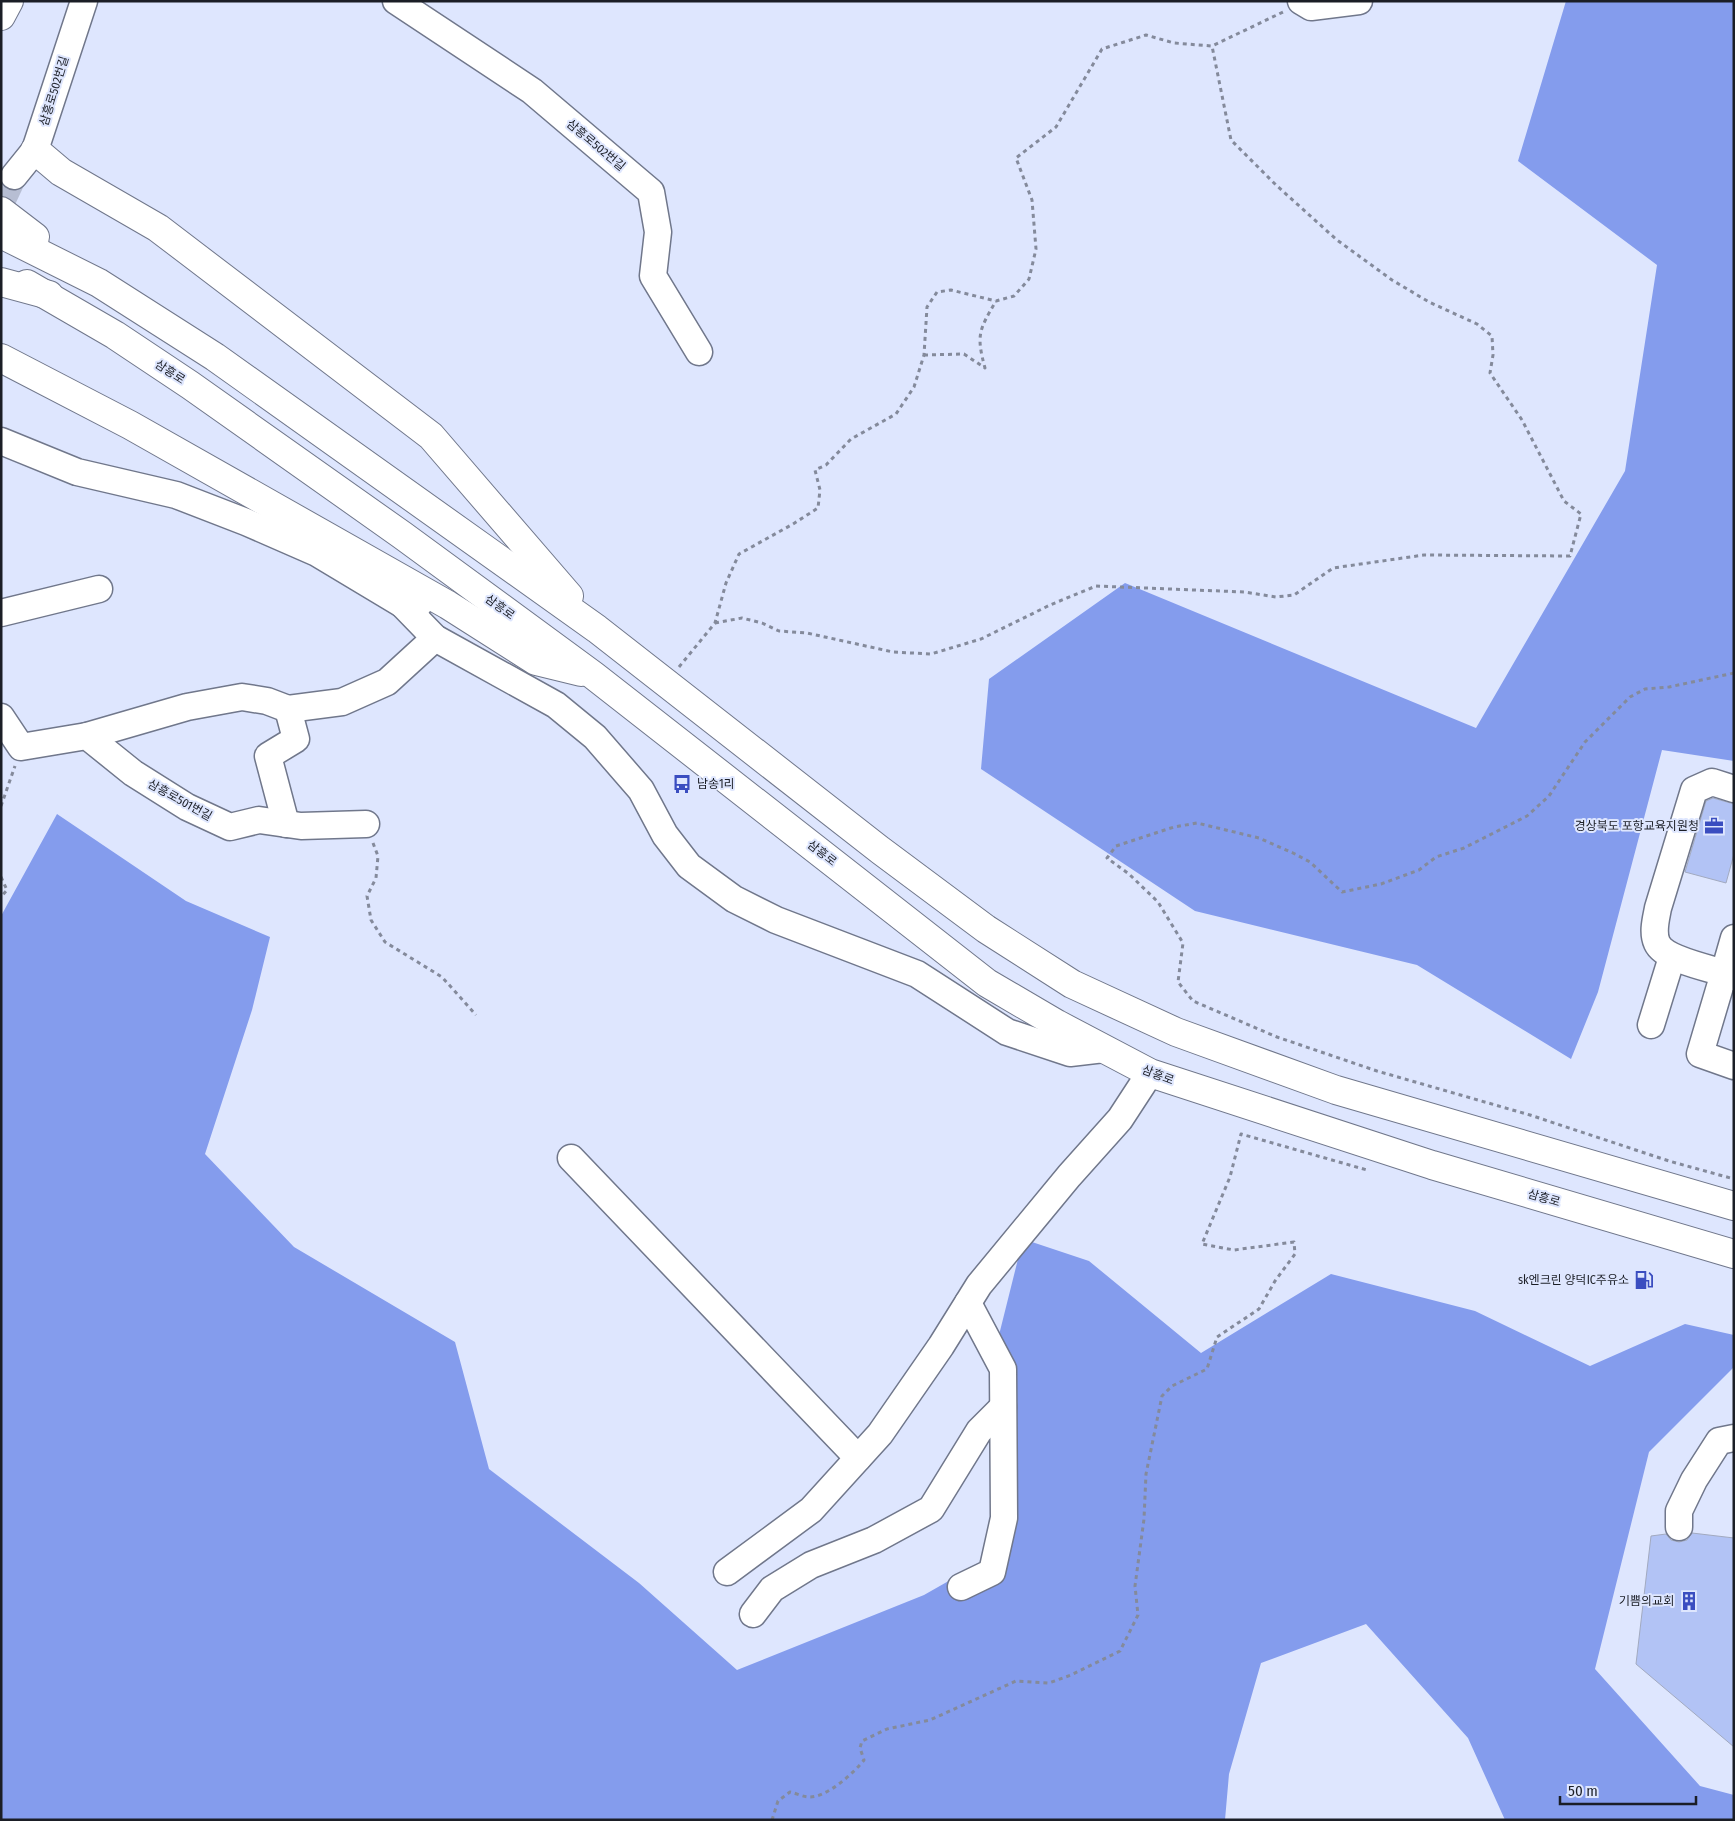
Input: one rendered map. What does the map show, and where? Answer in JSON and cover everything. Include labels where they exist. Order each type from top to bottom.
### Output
[{"type":"main road","points":[[1,16],[8,1]]},
{"type":"main road","points":[[35,150],[61,172],[158,228],[431,436],[597,629]]},
{"type":"main road","points":[[1,211],[99,283],[216,357],[597,629],[880,850],[978,923],[1072,984],[1176,1032],[1336,1090],[1734,1206]]},
{"type":"main road","points":[[1,234],[99,283]]},
{"type":"main road","name":"삼흥로","points":[[1,270],[49,295],[190,384],[394,529],[593,675],[987,983],[1150,1073],[1432,1165],[1734,1254]]},
{"type":"main road","points":[[1,282],[49,295]]},
{"type":"main road","points":[[1,358],[130,425],[448,605],[536,661],[593,675]]},
{"type":"street","name":"삼흥로502번길","points":[[14,176],[35,150],[84,1]]},
{"type":"street","name":"삼흥로502번길","points":[[396,1],[532,91],[651,192],[658,232],[652,276],[699,352]]},
{"type":"street","points":[[1302,2],[1311,7],[1359,1]]},
{"type":"street","points":[[1,441],[77,472],[176,495],[246,522],[317,553],[402,604],[435,638],[556,704],[595,738],[641,790],[665,835],[689,866],[734,900],[776,920],[917,974],[1007,1032],[1070,1053],[1104,1049]]},
{"type":"street","points":[[1,613],[99,589]]},
{"type":"street","points":[[402,604],[448,605]]},
{"type":"street","points":[[1,717],[21,747],[86,736],[186,707],[242,697],[267,701],[288,709],[342,702],[388,682],[435,638]]},
{"type":"street","points":[[286,824],[268,756],[296,739],[288,709]]},
{"type":"street","name":"삼흥로501번길","points":[[86,736],[133,773],[186,807],[230,827],[259,820],[301,826],[366,824]]},
{"type":"street","points":[[1729,975],[1672,957],[1658,944],[1654,927],[1694,790],[1712,782],[1734,789]]},
{"type":"street","points":[[1734,938],[1729,975],[1700,1054],[1734,1066]]},
{"type":"street","points":[[1651,1025],[1672,957]]},
{"type":"street","points":[[727,1572],[811,1510],[880,1434],[979,1285],[1069,1176],[1120,1119],[1150,1073]]},
{"type":"street","points":[[571,1158],[858,1458]]},
{"type":"street","points":[[961,1587],[992,1572],[1004,1518],[1003,1369],[968,1303]]},
{"type":"street","points":[[753,1614],[772,1588],[811,1565],[874,1540],[931,1509],[979,1431],[1003,1407]]},
{"type":"street","points":[[1679,1526],[1679,1510],[1694,1480],[1720,1442],[1734,1438]]},
{"type":"path","points":[[666,683],[715,623],[726,583],[739,554],[818,508],[820,490],[815,470],[826,465],[852,439],[896,414],[914,387],[924,355],[927,307],[937,292],[951,290],[996,301],[1014,296],[1029,279],[1036,249],[1032,200],[1016,158],[1056,126],[1102,49],[1146,35],[1174,43],[1212,46],[1302,2]]},
{"type":"path","points":[[715,623],[742,618],[762,623],[779,631],[807,633],[893,652],[931,654],[981,639],[1050,605],[1096,586],[1244,592],[1276,596],[1294,594],[1334,568],[1424,555],[1570,556],[1581,514],[1564,501],[1522,420],[1490,373],[1493,355],[1492,336],[1476,324],[1429,302],[1392,280],[1337,240],[1232,140],[1212,46]]},
{"type":"path","points":[[924,355],[964,354],[985,368],[979,345],[981,327],[996,301]]},
{"type":"path","points":[[1734,673],[1670,687],[1645,688],[1630,696],[1585,742],[1550,796],[1527,816],[1464,848],[1436,857],[1419,870],[1381,884],[1342,892],[1310,862],[1293,852],[1258,838],[1224,828],[1197,823],[1174,827],[1116,846],[1107,858],[1129,874],[1158,902],[1183,943],[1178,982],[1193,1001],[1277,1037],[1368,1068],[1530,1116],[1668,1161],[1734,1180]]},
{"type":"path","points":[[1,806],[21,747]]},
{"type":"path","points":[[366,824],[378,856],[376,878],[367,896],[371,920],[385,942],[442,978],[476,1015]]},
{"type":"path","points":[[1,877],[7,890],[1,897]]},
{"type":"path","points":[[772,1820],[778,1801],[790,1792],[811,1797],[836,1786],[853,1774],[864,1760],[860,1748],[862,1741],[887,1729],[930,1720],[1016,1681],[1049,1683],[1071,1675],[1120,1650],[1138,1615],[1135,1586],[1144,1519],[1146,1474],[1162,1396],[1172,1386],[1207,1370],[1217,1337],[1260,1310],[1275,1281],[1295,1254],[1294,1242],[1234,1250],[1202,1244],[1230,1176],[1241,1134],[1374,1172]]},
{"type":"shaded area","points":[[1566,1],[1734,1],[1734,761],[1662,750],[1598,992],[1571,1059],[1417,965],[1195,911],[981,769],[989,679],[1125,583],[1476,728],[1625,471],[1657,265],[1518,161]]},
{"type":"shaded area","points":[[57,814],[186,901],[270,937],[252,1010],[205,1154],[294,1247],[455,1342],[489,1469],[639,1583],[737,1670],[924,1595],[996,1554],[995,1351],[1023,1239],[1089,1261],[1201,1353],[1331,1274],[1475,1311],[1590,1366],[1685,1324],[1734,1335],[1734,1367],[1649,1452],[1595,1669],[1700,1786],[1734,1795],[1734,1820],[1505,1820],[1468,1738],[1366,1624],[1261,1663],[1229,1774],[1225,1820],[1,1820],[1,916]]},
{"type":"building","name":"경상북도 포항교육지원청","points":[[1713,798],[1734,804],[1734,854],[1726,883],[1685,872],[1706,801]]},
{"type":"building","name":"기쁨의교회","points":[[1692,1533],[1734,1538],[1734,1747],[1636,1664],[1651,1536],[1666,1534],[1671,1540],[1679,1542],[1687,1540]]},
{"type":"tunnel","points":[[1,204],[14,176]]},
{"type":"place","name":"남송1리","points":[[682,784]]},
{"type":"place","name":"경상북도 포항교육지원청","points":[[1714,826]]},
{"type":"place","name":"sk엔크린 양덕IC주유소","points":[[1644,1280]]},
{"type":"place","name":"기쁨의교회","points":[[1689,1601]]}]
